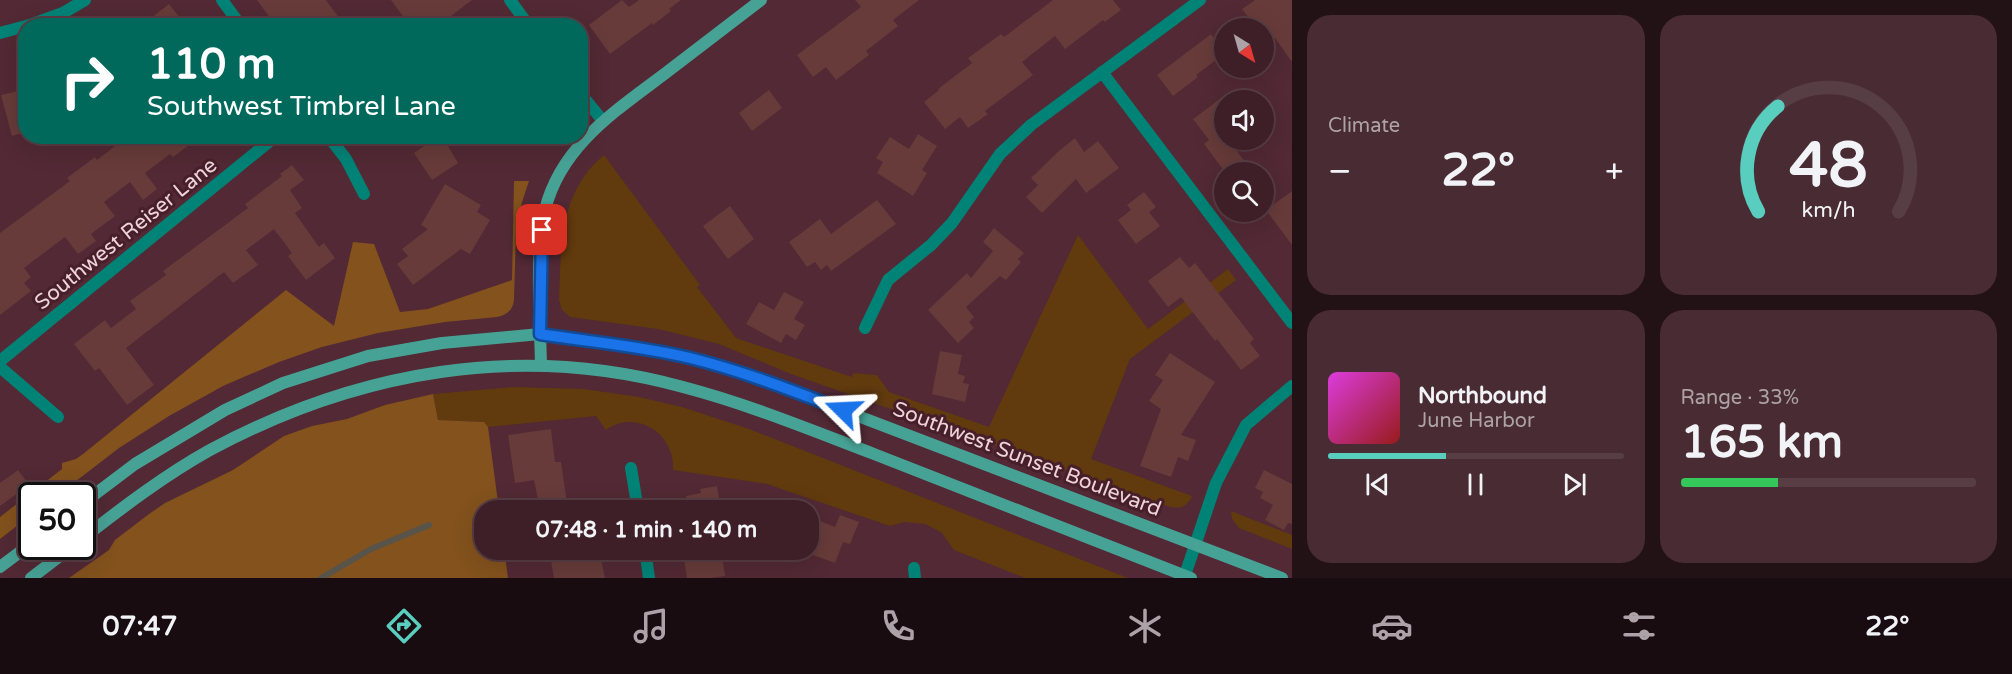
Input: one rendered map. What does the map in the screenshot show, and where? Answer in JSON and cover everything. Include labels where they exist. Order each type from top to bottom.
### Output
[{"type":"main road","points":[[588,136],[603,121],[761,0]]},
{"type":"main road","points":[[541,365],[540,252],[545,210],[550,193],[565,163],[580,144]]},
{"type":"main road","name":"Southwest Sunset Boulevard","points":[[96,493],[135,464],[195,426],[283,383],[368,356],[442,343],[540,334],[665,352],[748,374],[1282,578]]},
{"type":"main road","points":[[96,529],[147,491],[208,452],[257,426],[312,403],[374,384],[419,375],[470,369],[541,365],[580,368],[646,378],[723,399],[1032,515],[1186,577]]},
{"type":"main road","points":[[0,567],[18,554]]},
{"type":"main road","points":[[31,578],[55,560]]},
{"type":"street","points":[[49,18],[63,13],[85,0]]},
{"type":"street","points":[[222,0],[235,18]]},
{"type":"street","points":[[510,0],[523,18]]},
{"type":"street","points":[[865,328],[888,280],[931,245],[952,223],[1000,154],[1031,125],[1200,0]]},
{"type":"street","points":[[0,33],[18,28]]},
{"type":"street","points":[[1102,72],[1292,323]]},
{"type":"street","points":[[588,103],[603,121]]},
{"type":"street","name":"Southwest Reiser Lane","points":[[0,361],[266,144]]},
{"type":"street","points":[[334,144],[346,159],[364,194]]},
{"type":"street","points":[[0,367],[58,417]]},
{"type":"street","points":[[1186,577],[1216,483],[1246,425],[1292,386]]},
{"type":"street","points":[[632,468],[637,500]]},
{"type":"street","points":[[647,560],[649,578]]},
{"type":"shaded area","points":[[604,155],[700,285],[697,287],[736,338],[852,377],[853,373],[877,375],[889,392],[989,427],[1078,235],[1148,329],[1228,269],[1236,280],[1130,359],[1091,459],[1192,496],[1184,506],[1170,507],[791,374],[719,344],[658,329],[570,317],[562,310],[559,300],[565,222],[578,186],[589,170]]},
{"type":"shaded area","points":[[514,181],[529,181],[516,232],[514,300],[507,313],[497,317],[445,322],[378,333],[322,347],[279,362],[223,386],[169,416],[119,448],[75,482],[45,482],[62,469],[62,463],[76,459],[83,454],[286,290],[334,326],[353,242],[374,244],[400,312],[428,309],[512,280]]},
{"type":"shaded area","points":[[513,387],[584,389],[639,397],[682,407],[749,429],[1128,578],[1025,578],[954,550],[941,532],[925,524],[904,522],[890,526],[767,484],[673,470],[672,456],[666,442],[652,428],[643,424],[624,422],[606,430],[596,416],[488,427],[484,422],[438,420],[433,394]]},
{"type":"shaded area","points":[[433,394],[438,420],[484,422],[488,427],[498,500],[474,500],[474,560],[506,560],[508,578],[69,578],[109,550],[115,540],[165,503],[233,470],[284,436],[312,426],[347,419],[385,405]]},
{"type":"shaded area","points":[[18,503],[18,525],[0,539],[0,517]]},
{"type":"shaded area","points":[[1231,511],[1292,535],[1292,549],[1239,528],[1232,519]]},
{"type":"building","points":[[257,0],[326,0],[339,18],[270,18]]},
{"type":"building","points":[[391,0],[472,0],[448,18],[404,18]]},
{"type":"building","points":[[622,0],[629,7],[639,0],[681,0],[653,25],[652,23],[610,54],[589,25]]},
{"type":"building","points":[[855,0],[919,0],[893,20],[898,26],[866,51],[869,55],[836,80],[826,67],[813,77],[797,55],[861,7]]},
{"type":"building","points":[[1053,0],[1113,0],[1121,10],[1105,22],[1103,20],[1065,49],[1055,36],[1022,62],[1033,75],[985,111],[988,114],[968,128],[960,117],[945,129],[924,102],[972,63],[968,58],[1001,34],[1004,37]]},
{"type":"building","points":[[1255,0],[1292,0],[1292,62],[1274,39],[1274,18],[1249,18],[1242,9]]},
{"type":"building","points":[[169,4],[180,18],[151,18]]},
{"type":"building","points":[[1211,34],[1214,39],[1214,62],[1173,96],[1157,75]]},
{"type":"building","points":[[769,90],[782,108],[752,131],[739,113]]},
{"type":"building","points":[[18,91],[18,134],[12,136],[1,95]]},
{"type":"building","points":[[1214,103],[1214,150],[1236,150],[1245,162],[1218,162],[1204,144],[1209,140],[1193,119]]},
{"type":"building","points":[[918,134],[937,146],[922,170],[927,173],[913,196],[877,173],[883,162],[876,158],[890,137],[909,149]]},
{"type":"building","points":[[1075,138],[1084,152],[1098,141],[1119,168],[1086,193],[1076,179],[1042,213],[1026,197],[1038,185],[1031,178]]},
{"type":"building","points":[[118,144],[190,144],[173,157],[170,154],[145,173],[157,189],[143,200],[130,182],[104,202],[115,216],[91,234],[96,241],[78,254],[65,237],[24,268],[31,277],[24,283],[31,291],[0,315],[0,233],[70,181],[67,178],[95,157],[97,160]]},
{"type":"building","points":[[427,144],[447,144],[458,163],[432,180],[414,153]]},
{"type":"building","points":[[292,165],[304,180],[290,190],[302,208],[295,213],[319,247],[324,243],[335,258],[306,280],[288,256],[292,253],[274,229],[246,250],[258,265],[233,283],[224,272],[126,348],[154,385],[127,405],[99,368],[95,371],[74,344],[105,320],[111,328],[136,309],[130,301],[166,275],[163,271],[248,208],[245,204],[282,176],[280,174]]},
{"type":"building","points":[[445,184],[481,205],[477,212],[490,220],[470,254],[461,249],[413,285],[397,264],[408,256],[402,249],[428,229],[421,225]]},
{"type":"building","points":[[1292,191],[1292,245],[1274,221],[1274,204]]},
{"type":"building","points":[[1144,192],[1156,207],[1149,212],[1160,226],[1136,244],[1118,220],[1131,210],[1127,205]]},
{"type":"building","points":[[877,200],[896,224],[831,271],[827,265],[821,270],[815,262],[807,267],[789,242],[820,219],[831,234]]},
{"type":"building","points":[[730,206],[754,239],[728,259],[703,226]]},
{"type":"building","points":[[994,228],[1024,253],[1018,259],[1021,262],[1006,280],[1000,276],[966,307],[974,317],[969,322],[974,328],[958,343],[928,310],[967,273],[971,278],[993,251],[983,242]]},
{"type":"building","points":[[1180,257],[1189,268],[1195,263],[1254,339],[1250,343],[1260,356],[1241,370],[1181,297],[1168,307],[1148,281]]},
{"type":"building","points":[[784,292],[804,302],[794,319],[805,325],[796,340],[786,334],[781,343],[746,324],[759,302],[774,310]]},
{"type":"building","points":[[940,351],[962,355],[958,374],[965,376],[963,383],[969,384],[965,402],[932,394]]},
{"type":"building","points":[[1170,353],[1215,382],[1181,435],[1196,440],[1188,461],[1178,457],[1171,477],[1140,466],[1161,409],[1149,401],[1163,380],[1155,375]]},
{"type":"building","points":[[551,429],[555,462],[561,462],[567,500],[538,500],[534,480],[515,483],[508,435]]},
{"type":"building","points":[[18,470],[27,482],[18,482],[18,493],[0,506],[0,483]]},
{"type":"building","points":[[1264,470],[1292,484],[1292,524],[1288,523],[1284,530],[1265,520],[1273,505],[1260,498],[1263,492],[1255,488]]},
{"type":"building","points":[[717,486],[719,500],[687,500],[686,496],[701,493],[700,489]]},
{"type":"building","points":[[840,515],[859,522],[850,544],[843,542],[835,563],[819,557],[819,521],[835,527]]},
{"type":"building","points":[[551,560],[601,560],[605,578],[554,578]]},
{"type":"building","points":[[684,560],[723,560],[725,576],[687,578]]},
{"type":"waterway","points":[[321,578],[371,549],[429,525]]},
{"type":"route","points":[[542,230],[540,334],[624,345],[691,358],[748,374],[843,410]]}]
